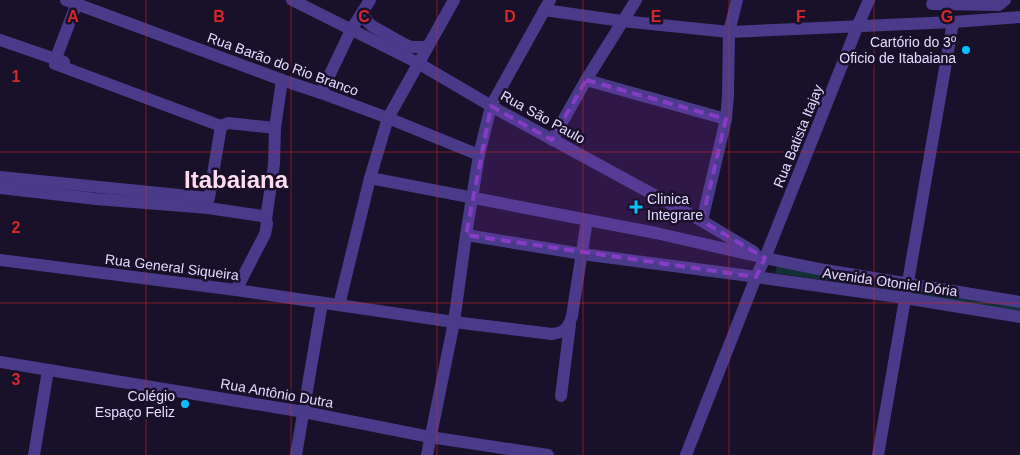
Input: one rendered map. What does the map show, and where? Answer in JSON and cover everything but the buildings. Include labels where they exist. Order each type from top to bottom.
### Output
[{"type":"street","name":"Rua São Paulo","points":[[292,0],[418,63],[490,106],[655,195],[765,258]]},
{"type":"street","points":[[321,93],[351,30],[370,0]]},
{"type":"street","points":[[339,305],[370,178],[388,118],[454,0]]},
{"type":"street","points":[[552,140],[586,80],[636,0]]},
{"type":"street","points":[[702,221],[726,119],[729,32],[737,0]]},
{"type":"street","points":[[870,0],[873,15],[886,25]]},
{"type":"street","name":"Rua Batista Itajay","points":[[686,455],[756,277],[858,25],[870,0]]},
{"type":"street","points":[[932,23],[932,2],[999,4],[1005,0]]},
{"type":"street","points":[[56,62],[74,1]]},
{"type":"street","name":"Rua Barão do Rio Branco","points":[[74,1],[388,118],[479,156]]},
{"type":"street","points":[[427,455],[454,322],[472,197],[490,106],[547,5],[622,21],[729,32],[954,22],[1020,17]]},
{"type":"street","points":[[363,12],[367,21],[372,26],[404,44],[411,47],[427,47]]},
{"type":"street","points":[[878,455],[954,22]]},
{"type":"street","points":[[0,40],[98,78],[142,89],[161,100],[225,125],[275,128]]},
{"type":"street","points":[[236,290],[262,242],[267,224],[264,217],[274,164],[275,128],[282,80]]},
{"type":"street","points":[[586,80],[726,119]]},
{"type":"street","points":[[211,205],[225,125]]},
{"type":"street","points":[[0,177],[16,184],[211,205],[264,217]]},
{"type":"street","name":"Avenida Otoniel Dória","points":[[370,178],[656,233],[819,269],[908,282],[1020,302]]},
{"type":"street","points":[[0,188],[16,184]]},
{"type":"street","points":[[561,396],[567,328],[572,316],[587,220]]},
{"type":"street","name":"Avenida Otoniel Dória","points":[[466,235],[582,254],[905,298],[1020,317]]},
{"type":"street","name":"Rua General Siqueira","points":[[0,260],[236,290],[454,322],[552,334],[567,328]]},
{"type":"street","points":[[296,455],[322,302]]},
{"type":"street","name":"Rua Antônio Dutra","points":[[0,362],[304,412],[430,437],[548,455]]},
{"type":"street","points":[[34,455],[48,370]]},
{"type":"highlighted area","points":[[586,80],[726,119],[702,221],[765,258],[756,277],[466,235],[491,106],[552,140]]},
{"type":"green space","points":[[777,266],[900,287],[899,291],[775,273]]},
{"type":"green space","points":[[914,288],[1020,307],[1020,312],[913,294]]},
{"type":"place","name":"Cartório do 3º Oficio de Itabaiana","points":[[966,50]]},
{"type":"place","name":"Clinica Integrare","points":[[636,207]]},
{"type":"place","name":"Colégio Espaço Feliz","points":[[185,404]]},
{"type":"district","name":"Itabaiana","points":[[236,180]]}]
